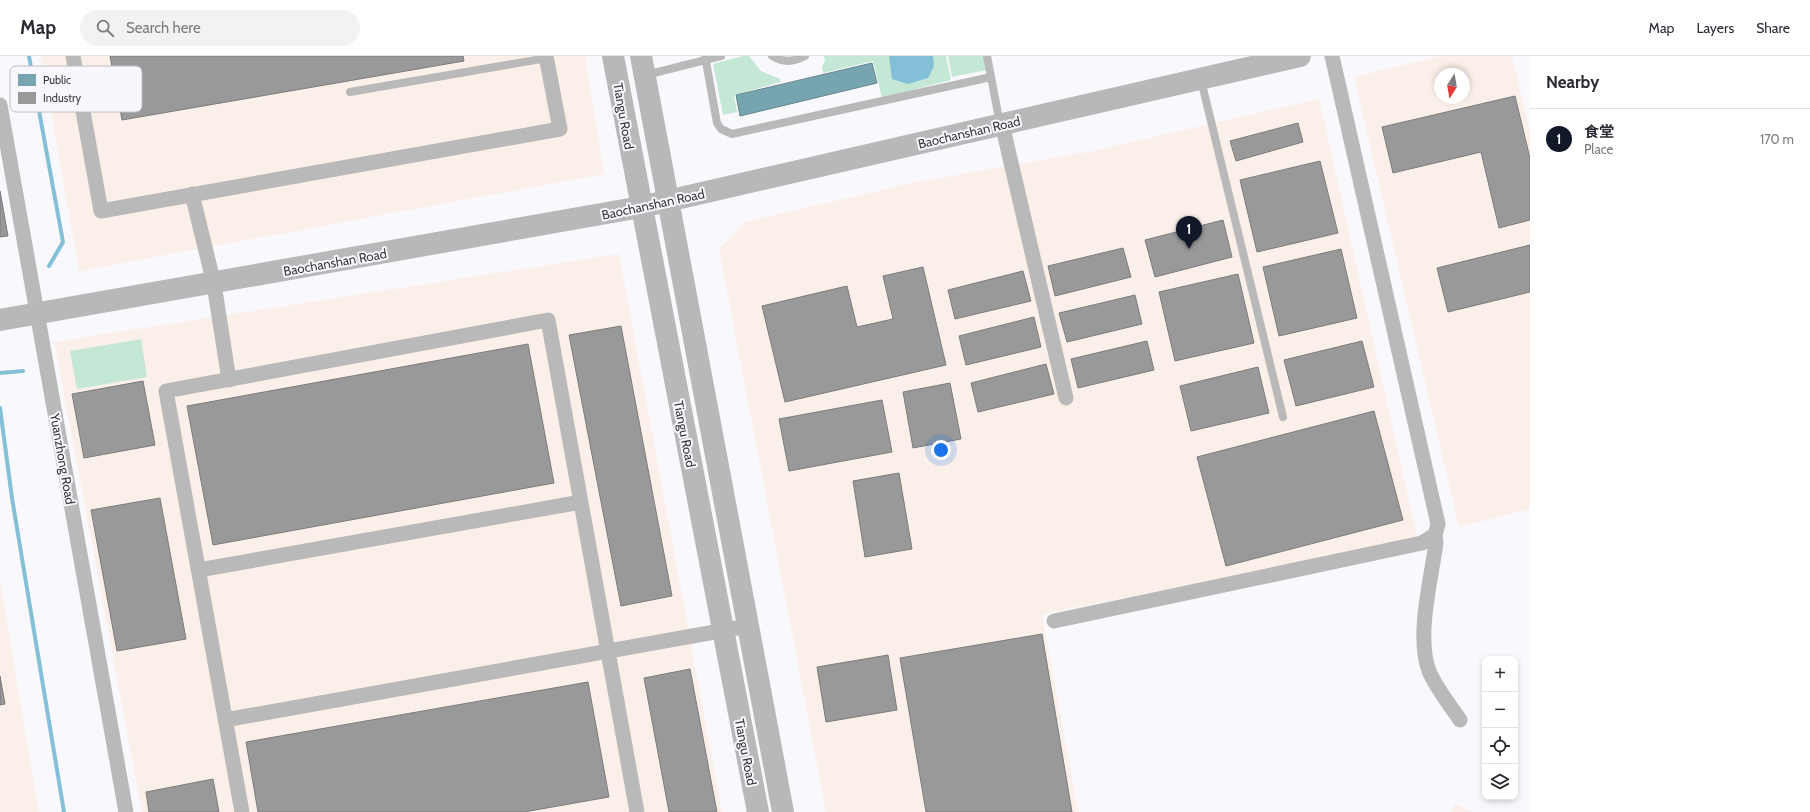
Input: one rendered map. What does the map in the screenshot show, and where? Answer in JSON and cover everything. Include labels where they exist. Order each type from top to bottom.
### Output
[{"type":"main road","name":"Tiangu Road","points":[[613,56],[758,812]]},
{"type":"main road","name":"Baochanshan Road","points":[[0,320],[214,284],[641,208],[1201,79],[1251,62],[1300,56]]},
{"type":"main road","name":"Tiangu Road","points":[[643,66],[783,812]]},
{"type":"street","points":[[73,56],[75,66]]},
{"type":"street","points":[[1332,56],[1438,524],[1435,535],[1436,544],[1424,629],[1424,649],[1430,671],[1460,720]]},
{"type":"street","points":[[83,112],[101,211],[560,129],[546,57]]},
{"type":"street","name":"Yuanzhong Road","points":[[0,105],[126,812]]},
{"type":"street","points":[[1001,125],[1066,398]]},
{"type":"street","points":[[192,194],[214,284],[229,380]]},
{"type":"street","points":[[242,812],[166,391],[548,320],[608,652],[635,812]]},
{"type":"street","points":[[198,570],[581,502]]},
{"type":"street","points":[[1054,621],[1422,543],[1435,535]]},
{"type":"street","points":[[225,720],[748,626]]},
{"type":"lane","points":[[643,66],[721,56]]},
{"type":"lane","points":[[772,56],[786,61],[796,60],[805,56]]},
{"type":"lane","points":[[987,56],[990,77],[1001,125]]},
{"type":"lane","points":[[350,92],[546,57]]},
{"type":"lane","points":[[706,58],[718,124],[721,129],[732,134],[990,77]]},
{"type":"lane","points":[[1201,79],[1283,417]]},
{"type":"shaded area","points":[[41,56],[585,56],[604,174],[79,271],[51,112],[142,112],[142,66],[43,66]]},
{"type":"shaded area","points":[[1441,56],[1512,56],[1530,132],[1530,509],[1459,527],[1354,77]]},
{"type":"shaded area","points":[[1319,99],[1418,541],[1042,614],[1078,812],[826,812],[719,249],[745,222],[912,183],[1093,151]]},
{"type":"shaded area","points":[[619,254],[722,812],[142,812],[54,342]]},
{"type":"shaded area","points":[[0,579],[21,709],[39,812],[0,812]]},
{"type":"shaded area","points":[[1455,804],[1472,812],[1452,812]]},
{"type":"green space","points":[[743,56],[749,56],[761,71],[780,79],[781,82],[734,95],[737,112],[723,115],[713,64]]},
{"type":"green space","points":[[824,56],[946,56],[951,80],[882,98],[873,61],[823,73],[822,67],[825,60]]},
{"type":"green space","points":[[948,56],[984,56],[987,70],[952,77]]},
{"type":"green space","points":[[141,339],[147,377],[77,389],[70,351]]},
{"type":"water","points":[[889,56],[933,56],[934,66],[928,78],[908,84],[892,79]]},
{"type":"building: Public","points":[[872,63],[877,83],[740,116],[736,95]]},
{"type":"building: Industry","points":[[110,56],[463,56],[464,61],[122,120],[120,112],[142,112],[142,66],[112,66]]},
{"type":"building: Industry","points":[[1515,96],[1530,158],[1530,220],[1499,228],[1481,152],[1393,173],[1382,127]]},
{"type":"building: Industry","points":[[1298,123],[1303,142],[1236,161],[1230,141]]},
{"type":"building: Industry","points":[[1320,161],[1338,233],[1257,252],[1240,180]]},
{"type":"building: Industry","points":[[0,191],[8,236],[0,237]]},
{"type":"building: Industry","points":[[1223,220],[1232,257],[1155,277],[1145,240]]},
{"type":"building: Industry","points":[[1530,245],[1530,292],[1448,312],[1437,268]]},
{"type":"building: Industry","points":[[1123,248],[1131,277],[1055,296],[1048,266]]},
{"type":"building: Industry","points":[[1341,249],[1357,318],[1279,336],[1263,267]]},
{"type":"building: Industry","points":[[923,267],[946,365],[785,402],[762,306],[847,286],[857,327],[893,319],[883,276]]},
{"type":"building: Industry","points":[[1023,271],[1031,301],[955,319],[948,290]]},
{"type":"building: Industry","points":[[1238,274],[1254,343],[1175,361],[1159,292]]},
{"type":"building: Industry","points":[[1135,295],[1142,324],[1067,342],[1059,313]]},
{"type":"building: Industry","points":[[1034,317],[1041,347],[966,365],[959,336]]},
{"type":"building: Industry","points":[[621,326],[672,596],[621,606],[569,335]]},
{"type":"building: Industry","points":[[1147,341],[1154,370],[1078,388],[1071,359]]},
{"type":"building: Industry","points":[[1362,341],[1374,387],[1296,406],[1284,360]]},
{"type":"building: Industry","points":[[528,344],[554,483],[213,545],[187,406]]},
{"type":"building: Industry","points":[[1046,364],[1054,394],[978,412],[971,383]]},
{"type":"building: Industry","points":[[1258,367],[1269,413],[1191,431],[1180,386]]},
{"type":"building: Industry","points":[[143,381],[155,445],[84,458],[72,394]]},
{"type":"building: Industry","points":[[950,383],[961,439],[913,448],[903,392]]},
{"type":"building: Industry","points":[[882,400],[892,452],[789,471],[779,419]]},
{"type":"building: Industry","points":[[1374,411],[1403,520],[1226,566],[1197,457]]},
{"type":"building: Industry","points":[[899,473],[912,549],[865,557],[853,481]]},
{"type":"building: Industry","points":[[160,498],[186,639],[117,651],[91,510]]},
{"type":"building: Industry","points":[[1042,634],[1072,812],[926,812],[900,658]]},
{"type":"building: Industry","points":[[888,655],[897,710],[826,722],[817,667]]},
{"type":"building: Industry","points":[[690,669],[717,812],[669,812],[644,678]]},
{"type":"building: Industry","points":[[0,676],[5,704],[0,705]]},
{"type":"building: Industry","points":[[588,682],[609,797],[524,812],[258,812],[246,742]]},
{"type":"building: Industry","points":[[213,779],[219,812],[149,812],[146,792]]},
{"type":"waterway","points":[[29,56],[31,66]]},
{"type":"waterway","points":[[39,112],[63,242],[49,266]]},
{"type":"waterway","points":[[0,373],[23,371]]},
{"type":"waterway","points":[[0,408],[12,498],[64,812]]},
{"type":"place","name":"食堂","points":[[1189,249]]}]
